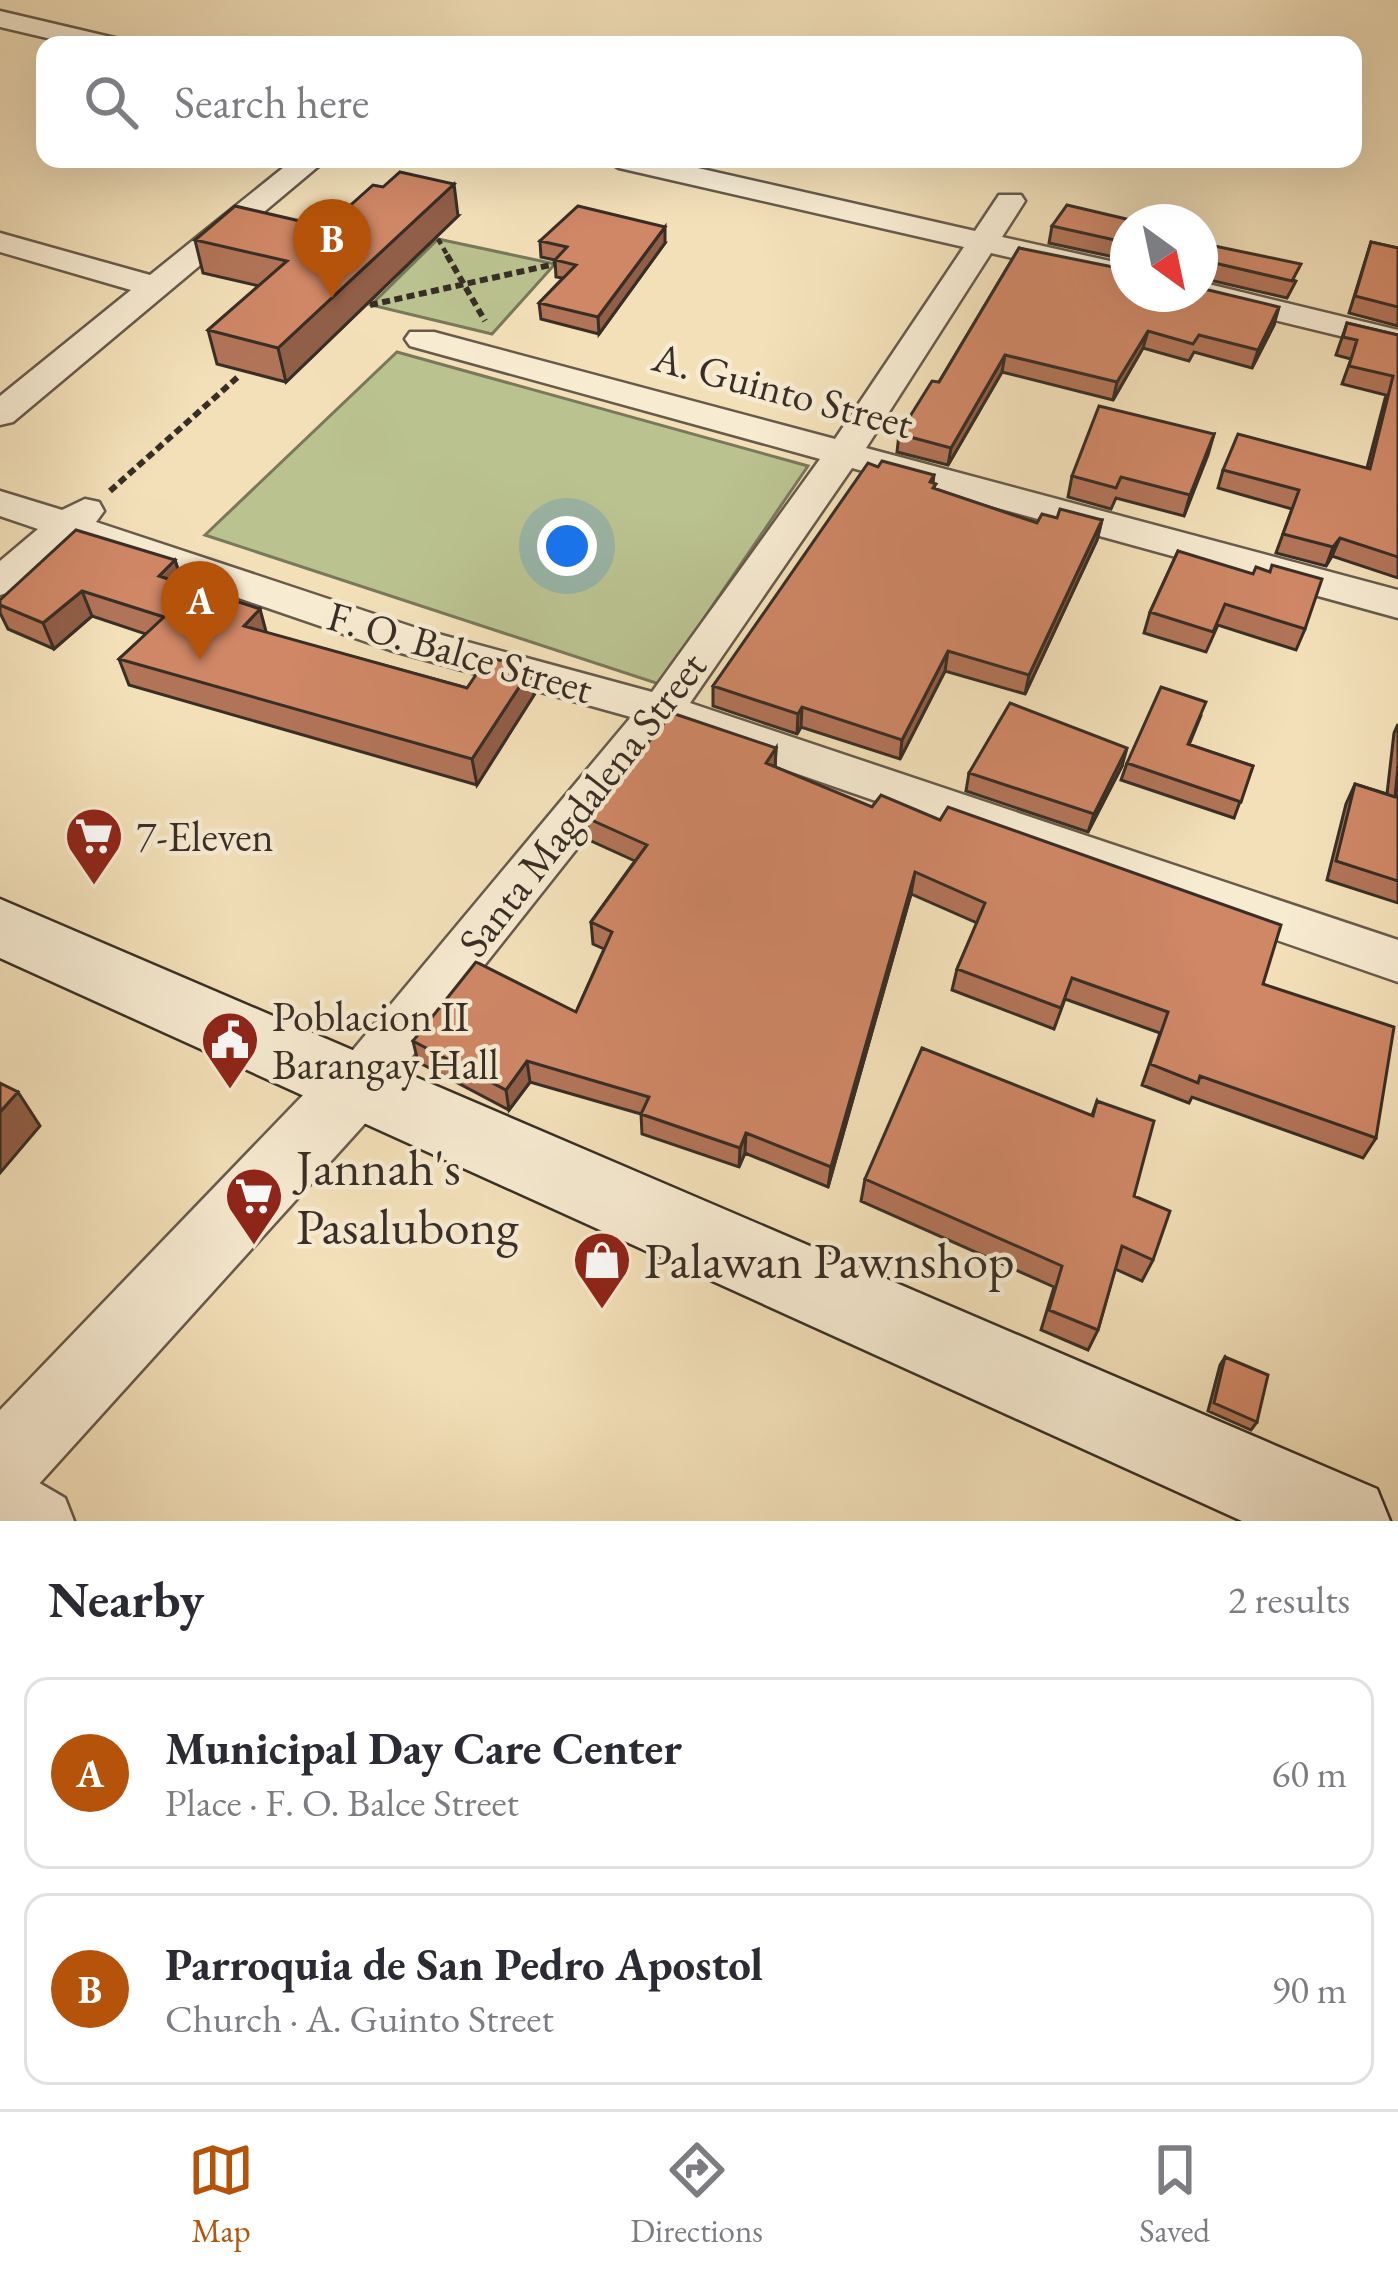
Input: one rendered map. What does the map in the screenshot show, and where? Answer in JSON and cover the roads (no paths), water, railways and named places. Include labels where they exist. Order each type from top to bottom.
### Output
[{"type":"main road","points":[[0,927],[1345,1521]]},
{"type":"street","points":[[0,20],[70,36]]},
{"type":"street","points":[[0,414],[301,168]]},
{"type":"street","points":[[660,168],[1110,270]]},
{"type":"street","name":"Santa Magdalena Street","points":[[0,1468],[356,1086],[662,710],[843,454],[1010,201]]},
{"type":"street","points":[[0,242],[156,287]]},
{"type":"street","points":[[1218,296],[1398,340]]},
{"type":"street","name":"A. Guinto Street","points":[[422,339],[1398,604]]},
{"type":"street","name":"F. O. Balce Street","points":[[0,503],[82,514],[405,640],[662,710],[1398,962]]},
{"type":"street","points":[[0,582],[82,514]]},
{"type":"street","points":[[0,1492],[42,1521]]},
{"type":"place","name":"Parroquia de San Pedro Apostol","points":[[332,298]]},
{"type":"place","name":"Municipal Day Care Center","points":[[200,660]]},
{"type":"place","name":"7-Eleven","points":[[94,887]]},
{"type":"place","name":"Poblacion II Barangay Hall","points":[[230,1091]]},
{"type":"place","name":"Jannah's Pasalubong","points":[[254,1247]]},
{"type":"place","name":"Palawan Pawnshop","points":[[602,1311]]}]
